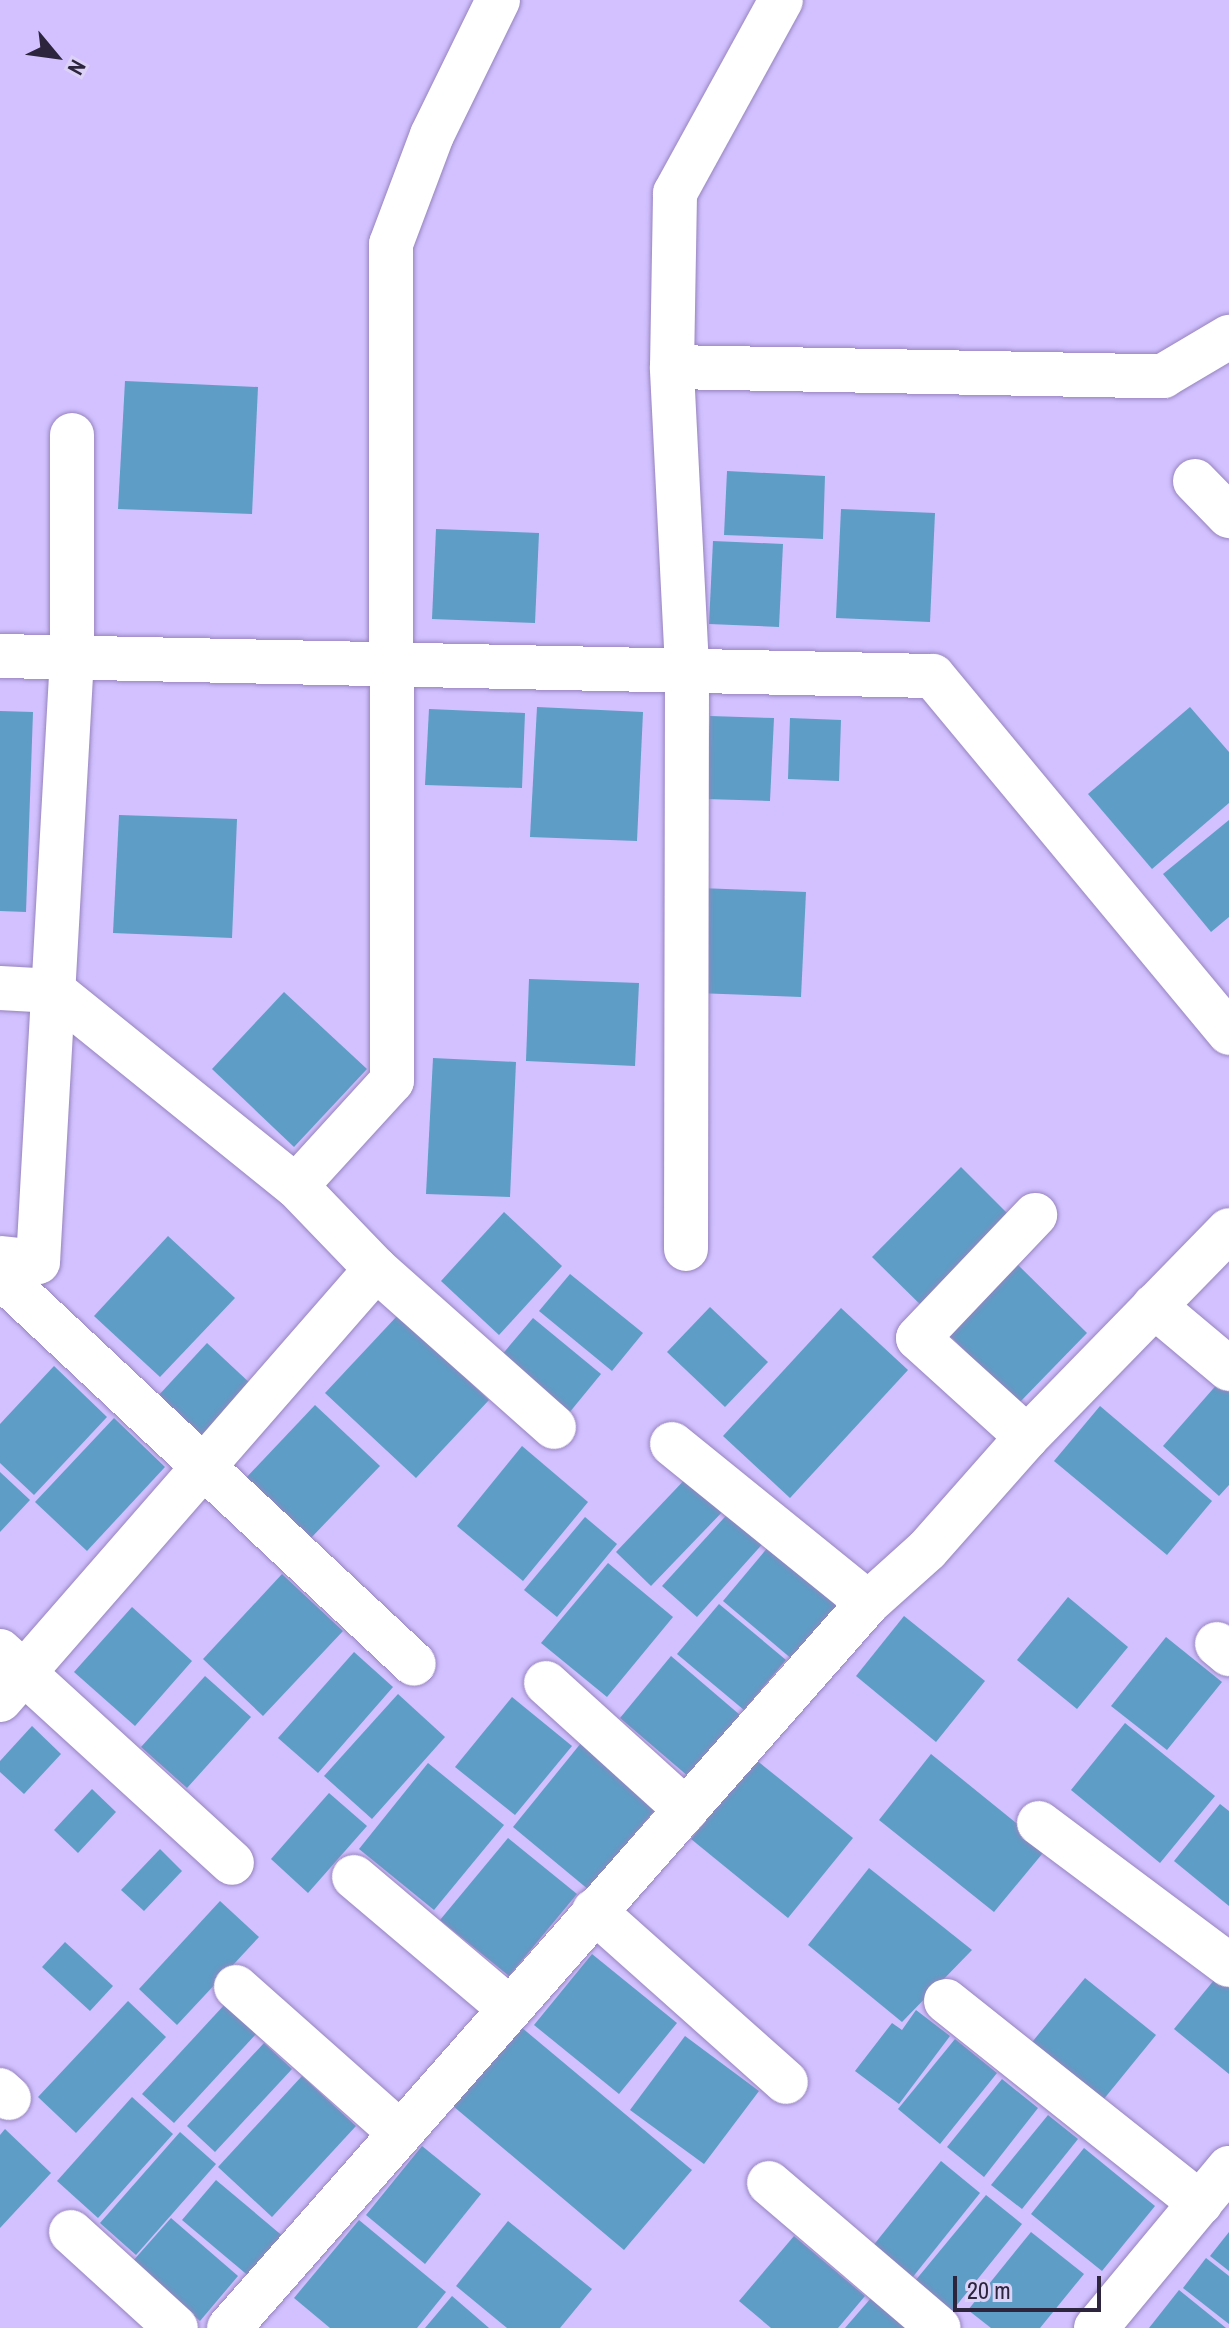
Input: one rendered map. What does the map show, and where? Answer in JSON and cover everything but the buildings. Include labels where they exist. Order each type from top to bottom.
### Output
[{"type":"street","points":[[296,1186],[392,1081],[391,244],[432,135],[498,0]]},
{"type":"street","points":[[686,1249],[687,667],[672,367],[675,193],[781,0]]},
{"type":"street","points":[[672,367],[1163,376],[1229,337]]},
{"type":"street","points":[[0,1258],[38,1262],[72,657],[72,435]]},
{"type":"street","points":[[1195,481],[1229,516]]},
{"type":"street","points":[[0,656],[687,667],[933,676],[1229,1033]]},
{"type":"street","points":[[0,988],[54,991],[296,1186],[376,1269],[554,1427]]},
{"type":"street","points":[[1027,1437],[918,1338],[1035,1215]]},
{"type":"street","points":[[229,2328],[398,2131],[868,1603],[927,1550],[1027,1437],[1229,1230]]},
{"type":"street","points":[[232,1863],[8,1674],[206,1469],[376,1269]]},
{"type":"street","points":[[0,1276],[414,1664]]},
{"type":"street","points":[[1154,1306],[1229,1369]]},
{"type":"street","points":[[672,1444],[868,1603]]},
{"type":"street","points":[[546,1683],[686,1810]]},
{"type":"street","points":[[1039,1823],[1229,1965]]},
{"type":"street","points":[[354,1877],[508,2007]]},
{"type":"street","points":[[594,1911],[786,2082]]},
{"type":"street","points":[[236,1987],[398,2131]]},
{"type":"street","points":[[946,2001],[1200,2203]]},
{"type":"street","points":[[1096,2328],[1229,2168]]},
{"type":"street","points":[[769,2183],[939,2328]]},
{"type":"street","points":[[71,2232],[176,2328]]}]
